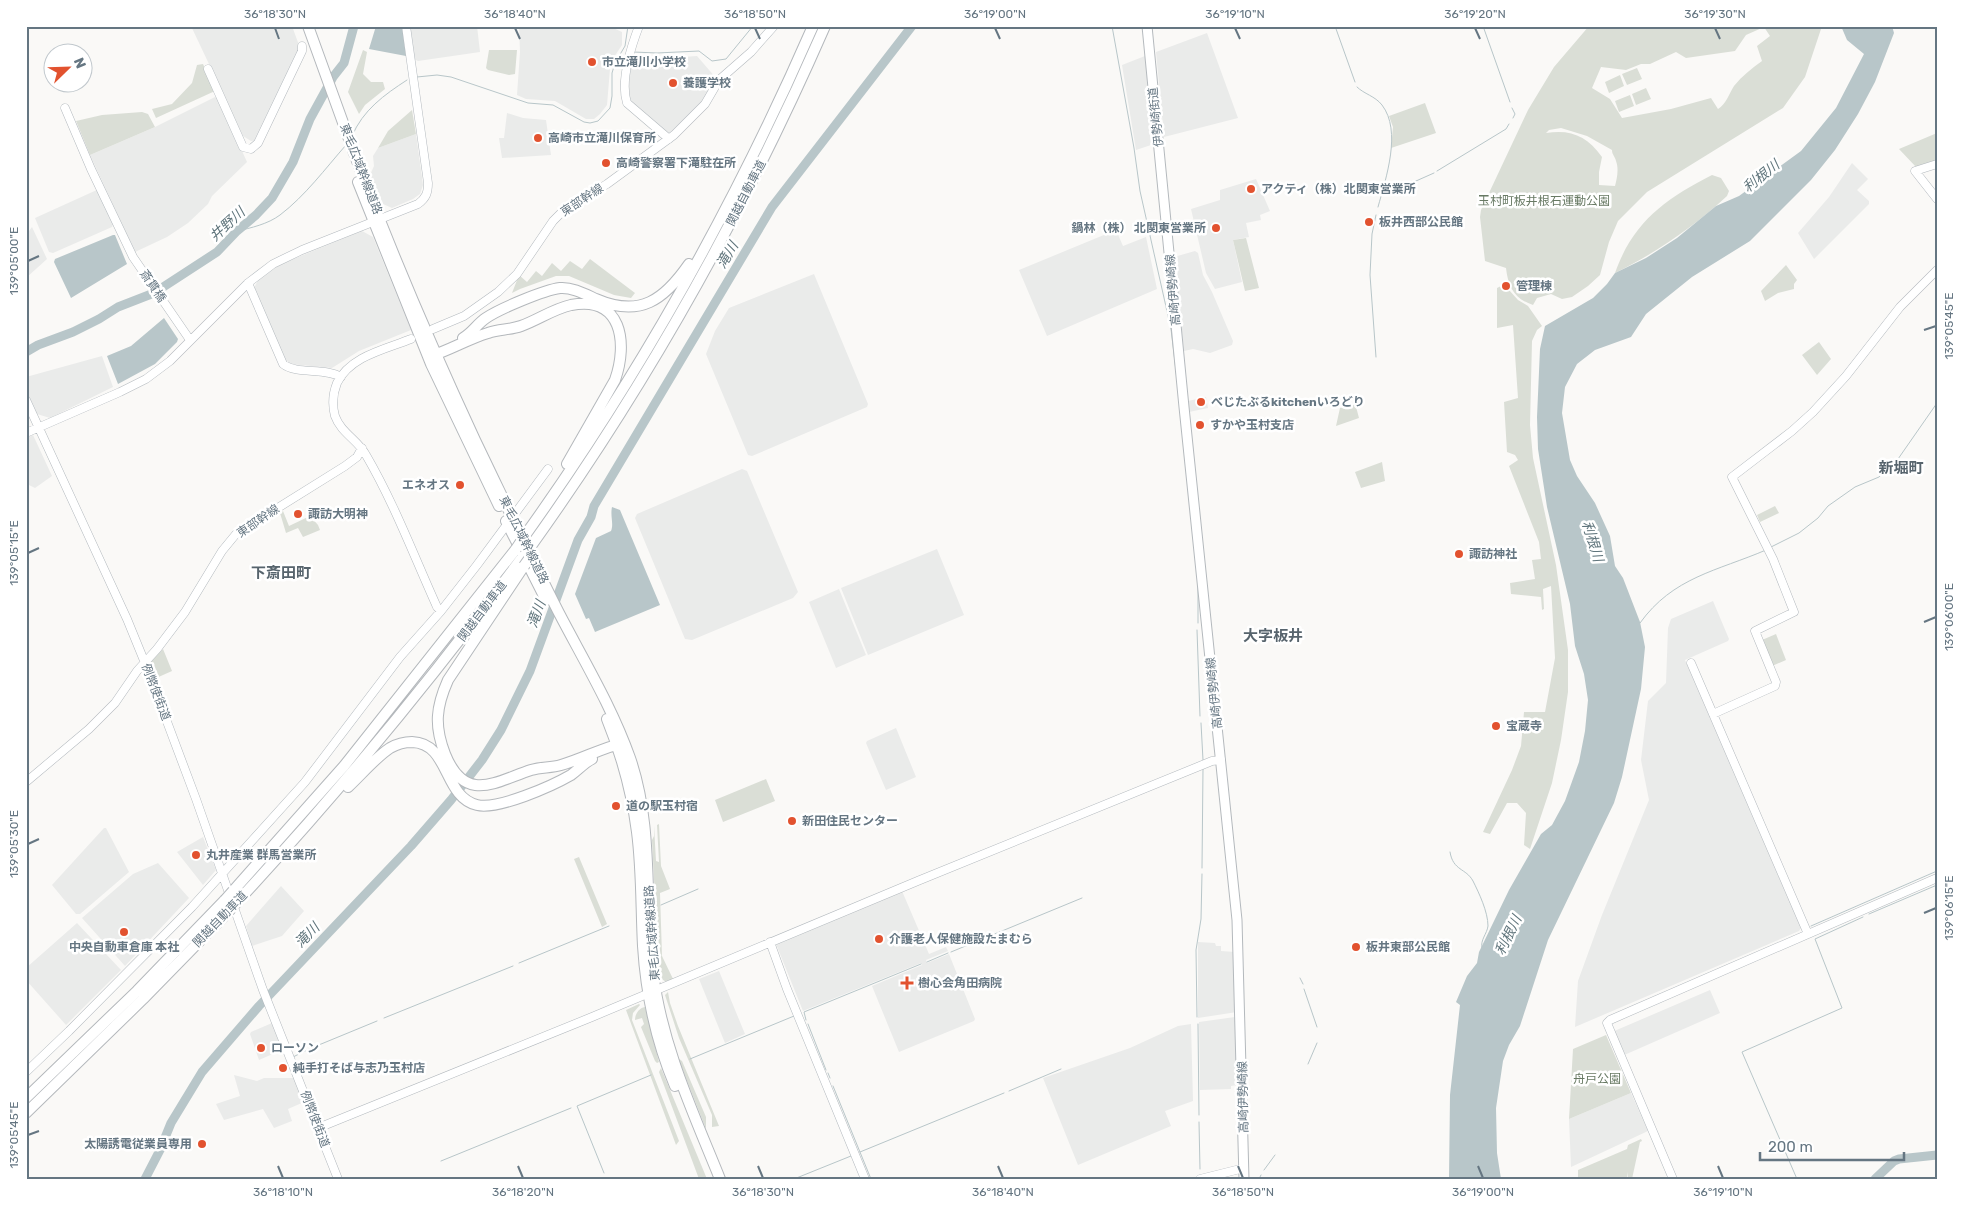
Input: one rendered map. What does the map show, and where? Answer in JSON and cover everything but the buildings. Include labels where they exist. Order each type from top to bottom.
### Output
[{"type":"highway","name":"東毛広域幹線道路","points":[[301,26],[314,50]]},
{"type":"highway","name":"東毛広域幹線道路","points":[[308,26],[314,50],[344,136],[432,354],[510,521],[619,745],[637,831],[643,947],[652,992],[681,1083],[720,1179]]},
{"type":"highway","name":"関越自動車道","points":[[26,1098],[137,990],[233,891],[344,766],[516,549],[629,378],[675,301],[776,108],[813,26]]},
{"type":"highway","name":"関越自動車道","points":[[26,1113],[137,1006],[229,911],[316,816],[404,711],[522,563],[639,383],[697,283],[754,177],[825,26]]},
{"type":"highway","points":[[432,354],[468,335],[492,314],[554,289],[572,289],[620,307],[637,307],[650,302],[660,296],[678,279],[719,220]]},
{"type":"highway","points":[[432,354],[498,330],[518,327],[563,308],[576,305],[599,307],[611,316],[618,326],[622,348],[620,367],[616,380],[538,517]]},
{"type":"highway","points":[[522,563],[448,680],[440,697],[438,728],[447,760],[465,800],[483,806],[505,803],[572,774],[592,759],[619,745]]},
{"type":"highway","points":[[316,816],[385,752],[403,743],[416,742],[431,749],[455,780],[475,785],[490,785],[532,770],[560,766],[619,745]]},
{"type":"highway","name":"東毛広域幹線道路","points":[[652,992],[654,1022],[666,1063],[714,1179]]},
{"type":"main road","name":"伊勢崎街道","points":[[1147,26],[1165,209]]},
{"type":"main road","name":"高崎伊勢崎線","points":[[1165,209],[1238,939],[1244,1179]]},
{"type":"street","points":[[26,433],[146,379],[170,361],[248,283],[273,264],[302,250],[418,204],[426,196],[428,190],[406,26]]},
{"type":"street","points":[[639,26],[631,51],[624,90],[627,103],[669,139]]},
{"type":"street","name":"東部幹線","points":[[433,330],[464,316],[487,301],[517,274],[550,225],[564,210],[607,184],[669,139],[705,104],[719,80],[751,52],[774,26]]},
{"type":"street","points":[[208,69],[243,147],[251,149],[258,143],[302,51],[302,46]]},
{"type":"street","name":"斎貫橋","points":[[65,108],[118,227],[139,266],[190,340]]},
{"type":"street","points":[[1937,164],[1915,171],[1937,200]]},
{"type":"street","points":[[1713,714],[1775,686],[1776,682],[1755,631],[1794,612],[1772,557],[1732,477],[1792,431],[1813,412],[1846,376],[1900,307],[1937,270]]},
{"type":"street","points":[[248,283],[283,364],[290,368],[333,373],[341,377]]},
{"type":"street","points":[[411,339],[357,361],[348,368],[341,377],[334,392],[333,408],[343,430],[362,448],[402,527],[437,607],[441,611]]},
{"type":"street","name":"例幣使街道","points":[[26,400],[127,619],[145,663],[264,992],[338,1179]]},
{"type":"street","name":"東部幹線","points":[[26,782],[108,711],[185,612],[222,551],[236,534],[345,466],[357,457],[362,448]]},
{"type":"street","points":[[26,1072],[192,907],[305,782],[400,657],[441,611],[548,469]]},
{"type":"street","points":[[1691,663],[1808,934]]},
{"type":"street","points":[[318,1128],[1212,761],[1221,760]]},
{"type":"street","points":[[1673,1179],[1607,1023],[1610,1020],[1937,878]]},
{"type":"street","points":[[770,942],[865,1179]]},
{"type":"street","points":[[1200,1179],[1244,1168]]},
{"type":"shaded area","points":[[191,26],[292,26],[300,48],[257,140],[251,141],[243,136]]},
{"type":"shaded area","points":[[409,26],[477,26],[480,52],[418,61],[414,59]]},
{"type":"shaded area","points":[[519,26],[609,26],[622,32],[622,45],[614,57],[610,69],[607,105],[600,114],[594,119],[586,119],[555,101],[526,99],[517,95],[520,52]]},
{"type":"shaded area","points":[[1207,33],[1238,118],[1164,137],[1156,52]]},
{"type":"shaded area","points":[[697,56],[716,78],[704,101],[668,134],[630,104],[627,92],[631,57],[670,58]]},
{"type":"shaded area","points":[[1145,56],[1154,144],[1136,150],[1122,65]]},
{"type":"shaded area","points":[[215,97],[218,98],[247,162],[212,196],[208,204],[188,223],[167,237],[135,252],[90,155],[155,127]]},
{"type":"shaded area","points":[[507,113],[523,118],[546,120],[551,155],[502,158],[499,138],[504,138]]},
{"type":"shaded area","points":[[416,134],[423,185],[420,194],[392,208],[381,203],[370,175],[374,166],[373,156],[378,148]]},
{"type":"shaded area","points":[[1852,163],[1868,179],[1857,190],[1869,201],[1869,204],[1814,259],[1798,233],[1829,197]]},
{"type":"shaded area","points":[[1256,179],[1270,211],[1260,215],[1261,220],[1246,223],[1249,237],[1233,240],[1242,282],[1215,289],[1206,273],[1191,209],[1220,200],[1220,190]]},
{"type":"shaded area","points":[[99,189],[114,222],[112,227],[53,253],[49,252],[35,218]]},
{"type":"shaded area","points":[[32,227],[47,259],[26,278],[26,235]]},
{"type":"shaded area","points":[[1116,230],[1123,246],[1146,237],[1157,289],[1047,336],[1019,270]]},
{"type":"shaded area","points":[[362,231],[373,237],[411,330],[359,351],[332,368],[290,364],[284,358],[254,288],[258,280],[281,264]]},
{"type":"shaded area","points":[[1195,251],[1198,253],[1203,275],[1233,341],[1232,345],[1210,353],[1193,349],[1184,351],[1174,257]]},
{"type":"shaded area","points":[[814,274],[868,404],[867,407],[752,456],[748,455],[706,354],[715,331],[729,308]]},
{"type":"shaded area","points":[[102,356],[113,387],[50,418],[37,414],[26,390],[26,386],[29,385],[26,377]]},
{"type":"shaded area","points":[[1206,397],[1208,408],[1189,412],[1188,401]]},
{"type":"shaded area","points":[[33,435],[52,476],[35,488],[29,485],[26,480],[26,438]]},
{"type":"shaded area","points":[[742,469],[747,471],[798,592],[793,598],[692,640],[685,639],[635,518],[637,514]]},
{"type":"shaded area","points":[[937,549],[964,615],[868,655],[841,588]]},
{"type":"shaded area","points":[[839,589],[866,655],[836,668],[809,602]]},
{"type":"shaded area","points":[[1713,601],[1729,639],[1685,660],[1801,928],[1799,931],[1575,1027],[1578,981],[1602,915],[1649,800],[1641,760],[1648,701],[1666,683],[1668,628],[1671,619]]},
{"type":"shaded area","points":[[896,728],[916,777],[886,790],[866,743]]},
{"type":"shaded area","points":[[106,828],[129,872],[80,914],[76,914],[52,885]]},
{"type":"shaded area","points":[[203,837],[216,870],[203,885],[177,852]]},
{"type":"shaded area","points":[[158,863],[189,898],[125,966],[82,918],[133,874]]},
{"type":"shaded area","points":[[281,886],[304,911],[282,936],[252,946],[246,926]]},
{"type":"shaded area","points":[[902,891],[929,954],[946,947],[948,951],[926,960],[927,963],[949,954],[975,1019],[899,1052],[872,986],[922,965],[921,963],[803,1011],[776,944]]},
{"type":"shaded area","points":[[77,923],[121,970],[66,1025],[26,980],[26,968]]},
{"type":"shaded area","points":[[1198,942],[1215,943],[1216,946],[1221,946],[1221,951],[1235,952],[1237,1012],[1198,1018]]},
{"type":"shaded area","points":[[719,971],[745,1034],[725,1043],[699,979]]},
{"type":"shaded area","points":[[1710,990],[1720,1013],[1622,1056],[1612,1032]]},
{"type":"shaded area","points":[[1235,1017],[1237,1085],[1231,1086],[1231,1089],[1200,1090],[1199,1022]]},
{"type":"shaded area","points":[[272,1023],[282,1050],[259,1060],[250,1034]]},
{"type":"shaded area","points":[[1191,1024],[1193,1101],[1165,1111],[1171,1126],[1078,1165],[1043,1078],[1130,1048],[1178,1026]]},
{"type":"shaded area","points":[[234,1075],[257,1081],[264,1078],[295,1078],[304,1102],[288,1109],[292,1121],[274,1128],[263,1109],[224,1120],[216,1104],[240,1096]]},
{"type":"shaded area","points":[[1631,1093],[1648,1131],[1571,1167],[1569,1119]]},
{"type":"green space","name":"玉村町板井根石運動公園","points":[[1589,26],[1822,26],[1805,77],[1783,108],[1647,192],[1618,221],[1609,242],[1600,275],[1588,286],[1572,297],[1562,299],[1551,294],[1537,298],[1533,305],[1521,299],[1513,291],[1508,281],[1506,268],[1485,261],[1480,217],[1481,210],[1528,110],[1554,67]],"holes":[[[1764,27],[1770,36],[1757,46],[1762,61],[1737,82],[1725,102],[1718,109],[1711,98],[1671,109],[1622,118],[1610,99],[1592,88],[1601,67],[1626,70],[1641,64],[1650,64],[1676,52],[1686,58],[1735,51],[1746,35]],[[1561,128],[1587,136],[1612,150],[1617,167],[1615,186],[1599,185],[1602,157],[1584,139],[1571,133],[1546,133],[1549,130]]]},
{"type":"green space","points":[[363,50],[367,52],[363,74],[371,82],[383,82],[385,89],[365,105],[359,114],[348,92]]},
{"type":"green space","points":[[489,50],[517,50],[515,74],[509,75],[488,70],[486,68]]},
{"type":"green space","points":[[203,64],[215,91],[156,118],[152,109],[172,104],[192,83],[197,65]]},
{"type":"green space","points":[[1637,68],[1642,79],[1627,85],[1622,74]]},
{"type":"green space","points":[[1620,75],[1624,86],[1609,93],[1605,82]]},
{"type":"green space","points":[[1646,88],[1651,99],[1636,105],[1632,94]]},
{"type":"green space","points":[[1630,95],[1634,106],[1619,112],[1615,101]]},
{"type":"green space","points":[[1425,103],[1436,133],[1391,148],[1393,127],[1389,116]]},
{"type":"green space","points":[[412,110],[416,134],[378,148],[388,131]]},
{"type":"green space","points":[[142,112],[148,114],[155,127],[90,155],[76,121],[102,115]]},
{"type":"green space","points":[[1937,133],[1937,160],[1916,167],[1899,149]]},
{"type":"green space","points":[[1712,175],[1721,178],[1729,191],[1727,196],[1673,239],[1615,273],[1622,255],[1641,226],[1665,203]]},
{"type":"green space","points":[[1246,238],[1259,288],[1245,291],[1233,240]]},
{"type":"green space","points":[[590,259],[635,293],[631,298],[614,295],[569,276],[556,276],[512,293],[519,275],[527,282],[536,271],[542,276],[552,263],[561,271],[570,261],[582,269]]},
{"type":"green space","points":[[1786,265],[1797,280],[1794,284],[1794,289],[1778,293],[1765,301],[1761,291]]},
{"type":"green space","points":[[1501,286],[1504,291],[1509,290],[1518,300],[1528,306],[1542,326],[1537,330],[1532,341],[1530,425],[1533,458],[1556,565],[1568,650],[1568,692],[1561,740],[1552,783],[1530,849],[1524,845],[1526,813],[1517,803],[1507,803],[1490,834],[1483,832],[1521,746],[1524,712],[1545,712],[1555,658],[1551,586],[1543,589],[1544,609],[1542,610],[1541,597],[1511,594],[1510,583],[1535,579],[1532,560],[1541,559],[1539,542],[1509,466],[1518,460],[1515,455],[1507,452],[1504,402],[1518,398],[1513,325],[1497,328],[1497,288]]},
{"type":"green space","points":[[1819,342],[1831,359],[1817,375],[1802,355]]},
{"type":"green space","points":[[1355,403],[1359,418],[1336,426],[1340,408]]},
{"type":"green space","points":[[1382,462],[1385,481],[1361,488],[1355,472]]},
{"type":"green space","points":[[1775,506],[1779,513],[1760,522],[1757,515]]},
{"type":"green space","points":[[283,511],[289,526],[310,516],[320,530],[303,537],[298,528],[286,533],[280,513]]},
{"type":"green space","points":[[1776,634],[1786,660],[1772,666],[1762,640]]},
{"type":"green space","points":[[163,649],[172,671],[154,679],[148,665]]},
{"type":"green space","points":[[766,779],[775,801],[723,822],[715,800]]},
{"type":"green space","points":[[659,824],[661,866],[670,889],[660,893],[662,956],[673,979],[666,982],[659,977],[652,840],[654,826],[656,861],[659,862],[657,825]]},
{"type":"green space","points":[[579,857],[607,924],[602,927],[574,859]]},
{"type":"green space","points":[[668,992],[678,1026],[719,1126],[712,1127],[712,1115],[679,1038],[665,995]]},
{"type":"green space","points":[[639,1004],[633,1013],[632,1020],[679,1141],[676,1145],[626,1010]]},
{"type":"green space","points":[[645,1007],[659,1062],[657,1063],[641,1027],[644,1024],[642,1018],[635,1020],[638,1012]]},
{"type":"green space","name":"舟戸公園","points":[[1606,1035],[1631,1093],[1569,1119],[1573,1049]]},
{"type":"green space","points":[[678,1058],[682,1061],[706,1117],[706,1129]]},
{"type":"green space","points":[[661,1068],[707,1179],[699,1179],[659,1072]]},
{"type":"green space","points":[[1641,1139],[1632,1179],[1628,1179],[1628,1172],[1627,1179],[1578,1179],[1578,1170],[1627,1149],[1628,1145]]},
{"type":"water","points":[[376,26],[402,26],[406,56],[369,49]]},
{"type":"water","name":"利根川","points":[[1841,26],[1892,26],[1894,33],[1875,82],[1858,114],[1835,150],[1811,180],[1750,241],[1692,277],[1646,314],[1631,337],[1595,350],[1577,364],[1565,387],[1562,413],[1570,460],[1577,476],[1595,503],[1610,536],[1615,566],[1623,578],[1640,622],[1645,647],[1641,689],[1622,777],[1614,803],[1548,940],[1520,1026],[1509,1045],[1503,1061],[1496,1108],[1497,1153],[1501,1179],[1449,1179],[1450,1095],[1460,1005],[1456,1002],[1467,976],[1477,963],[1479,952],[1509,890],[1541,834],[1552,825],[1565,801],[1579,762],[1585,731],[1588,700],[1584,674],[1575,646],[1570,604],[1547,507],[1538,449],[1537,417],[1540,349],[1545,326],[1593,298],[1615,273],[1646,258],[1677,238],[1716,206],[1739,196],[1801,151],[1836,108],[1864,54],[1847,40]]},
{"type":"water","points":[[115,235],[127,264],[71,298],[54,262],[55,259]]},
{"type":"water","points":[[164,318],[178,339],[177,342],[155,364],[118,384],[107,356],[131,346]]},
{"type":"water","points":[[612,507],[620,510],[660,605],[595,632],[589,618],[586,619],[575,594],[596,538],[611,531]]},
{"type":"waterway","name":"井野川","points":[[26,352],[38,345],[73,332],[118,307],[154,293],[217,252],[256,215],[272,198],[293,162],[310,119],[333,77],[344,63],[354,26]]},
{"type":"waterway","points":[[417,77],[437,75],[451,77],[528,103],[553,105],[584,122],[590,123],[598,121],[610,108],[612,73],[615,63],[625,46],[628,26]]},
{"type":"waterway","points":[[633,52],[699,51],[712,61],[726,59],[753,26]]},
{"type":"waterway","name":"滝川","points":[[145,1179],[171,1123],[202,1072],[259,1006],[411,846],[451,800],[482,760],[501,730],[530,671],[578,540],[591,517],[594,506],[772,207],[912,26]]},
{"type":"waterway","points":[[1112,26],[1140,191],[1171,329],[1178,387]]},
{"type":"waterway","points":[[1335,26],[1355,82]]},
{"type":"waterway","points":[[1483,26],[1510,102]]},
{"type":"waterway","points":[[352,136],[368,111],[382,97],[407,80]]},
{"type":"waterway","points":[[1357,87],[1382,105],[1388,116],[1391,128],[1392,141],[1388,169],[1378,207]]},
{"type":"waterway","points":[[1512,108],[1515,114],[1513,118]]},
{"type":"waterway","points":[[1437,171],[1506,129],[1509,124]]},
{"type":"waterway","points":[[237,231],[265,223],[289,208],[346,145]]},
{"type":"waterway","points":[[1390,190],[1398,189],[1434,173]]},
{"type":"waterway","points":[[1376,215],[1372,234],[1370,275],[1376,357]]},
{"type":"waterway","points":[[1771,547],[1799,533],[1818,518],[1828,506],[1855,487],[1879,477],[1898,459],[1937,403]]},
{"type":"waterway","points":[[1640,623],[1667,595],[1681,585],[1713,570],[1766,550]]},
{"type":"waterway","points":[[1198,582],[1198,623]]},
{"type":"waterway","points":[[1197,630],[1200,716]]},
{"type":"waterway","points":[[1201,723],[1203,760]]},
{"type":"waterway","points":[[1202,868],[1203,769]]},
{"type":"waterway","points":[[1450,852],[1454,863],[1473,881],[1485,909],[1488,926],[1482,942],[1482,948]]},
{"type":"waterway","points":[[1811,926],[1937,871]]},
{"type":"waterway","points":[[1197,1017],[1196,950],[1201,919],[1202,874]]},
{"type":"waterway","points":[[1869,914],[1937,885]]},
{"type":"waterway","points":[[661,905],[698,889]]},
{"type":"waterway","points":[[951,952],[1082,898]]},
{"type":"waterway","points":[[1797,1179],[1742,1052],[1842,1008],[1815,939],[1863,917]]},
{"type":"waterway","points":[[519,963],[609,926]]},
{"type":"waterway","points":[[927,962],[948,953]]},
{"type":"waterway","points":[[806,1020],[804,1012],[921,964]]},
{"type":"waterway","points":[[384,1018],[513,966]]},
{"type":"waterway","points":[[1300,978],[1303,984]]},
{"type":"waterway","points":[[1304,989],[1317,1027]]},
{"type":"waterway","points":[[690,1059],[794,1016]]},
{"type":"waterway","points":[[293,1057],[377,1021]]},
{"type":"waterway","points":[[808,1024],[826,1070]]},
{"type":"waterway","points":[[1198,1024],[1199,1115]]},
{"type":"waterway","points":[[1308,1064],[1317,1043]]},
{"type":"waterway","points":[[1009,1091],[1061,1069]]},
{"type":"waterway","points":[[828,1073],[830,1078]]},
{"type":"waterway","points":[[604,1173],[577,1106],[651,1075]]},
{"type":"waterway","points":[[833,1086],[871,1179]]},
{"type":"waterway","points":[[860,1152],[1004,1093]]},
{"type":"waterway","points":[[441,1161],[571,1108]]},
{"type":"waterway","points":[[1199,1122],[1200,1169]]},
{"type":"waterway","points":[[1264,1170],[1275,1155]]},
{"type":"waterway","points":[[1875,1179],[1894,1161],[1899,1159],[1937,1155]]},
{"type":"waterway","points":[[794,1179],[851,1156]]},
{"type":"waterway","points":[[1259,1179],[1261,1175]]},
{"type":"place","name":"市立滝川小学校","points":[[592,62]]},
{"type":"place","name":"養護学校","points":[[673,83]]},
{"type":"place","name":"高崎市立滝川保育所","points":[[538,138]]},
{"type":"place","name":"高崎警察署下滝駐在所","points":[[606,163]]},
{"type":"place","name":"アクティ（株）北関東営業所","points":[[1251,189]]},
{"type":"place","name":"板井西部公民館","points":[[1369,222]]},
{"type":"place","name":"鍋林（株） 北関東営業所","points":[[1216,228]]},
{"type":"place","name":"管理棟","points":[[1506,286]]},
{"type":"place","name":"べじたぶるkitchenいろどり","points":[[1201,402]]},
{"type":"place","name":"すかや玉村支店","points":[[1200,425]]},
{"type":"place","name":"エネオス","points":[[460,485]]},
{"type":"place","name":"諏訪大明神","points":[[298,514]]},
{"type":"place","name":"諏訪神社","points":[[1459,554]]},
{"type":"place","name":"宝蔵寺","points":[[1496,726]]},
{"type":"place","name":"道の駅玉村宿","points":[[616,806]]},
{"type":"place","name":"新田住民センター","points":[[792,821]]},
{"type":"place","name":"丸井産業 群馬営業所","points":[[196,855]]},
{"type":"place","name":"中央自動車倉庫 本社","points":[[124,932]]},
{"type":"place","name":"介護老人保健施設たまむら","points":[[879,939]]},
{"type":"place","name":"板井東部公民館","points":[[1356,947]]},
{"type":"place","name":"樹心会角田病院","points":[[907,983]]},
{"type":"place","name":"ローソン","points":[[261,1048]]},
{"type":"place","name":"純手打そば与志乃玉村店","points":[[283,1068]]},
{"type":"place","name":"太陽誘電従業員専用","points":[[202,1144]]},
{"type":"district","name":"新堀町","points":[[1901,468]]},
{"type":"district","name":"下斎田町","points":[[281,573]]},
{"type":"district","name":"大字板井","points":[[1273,636]]}]
